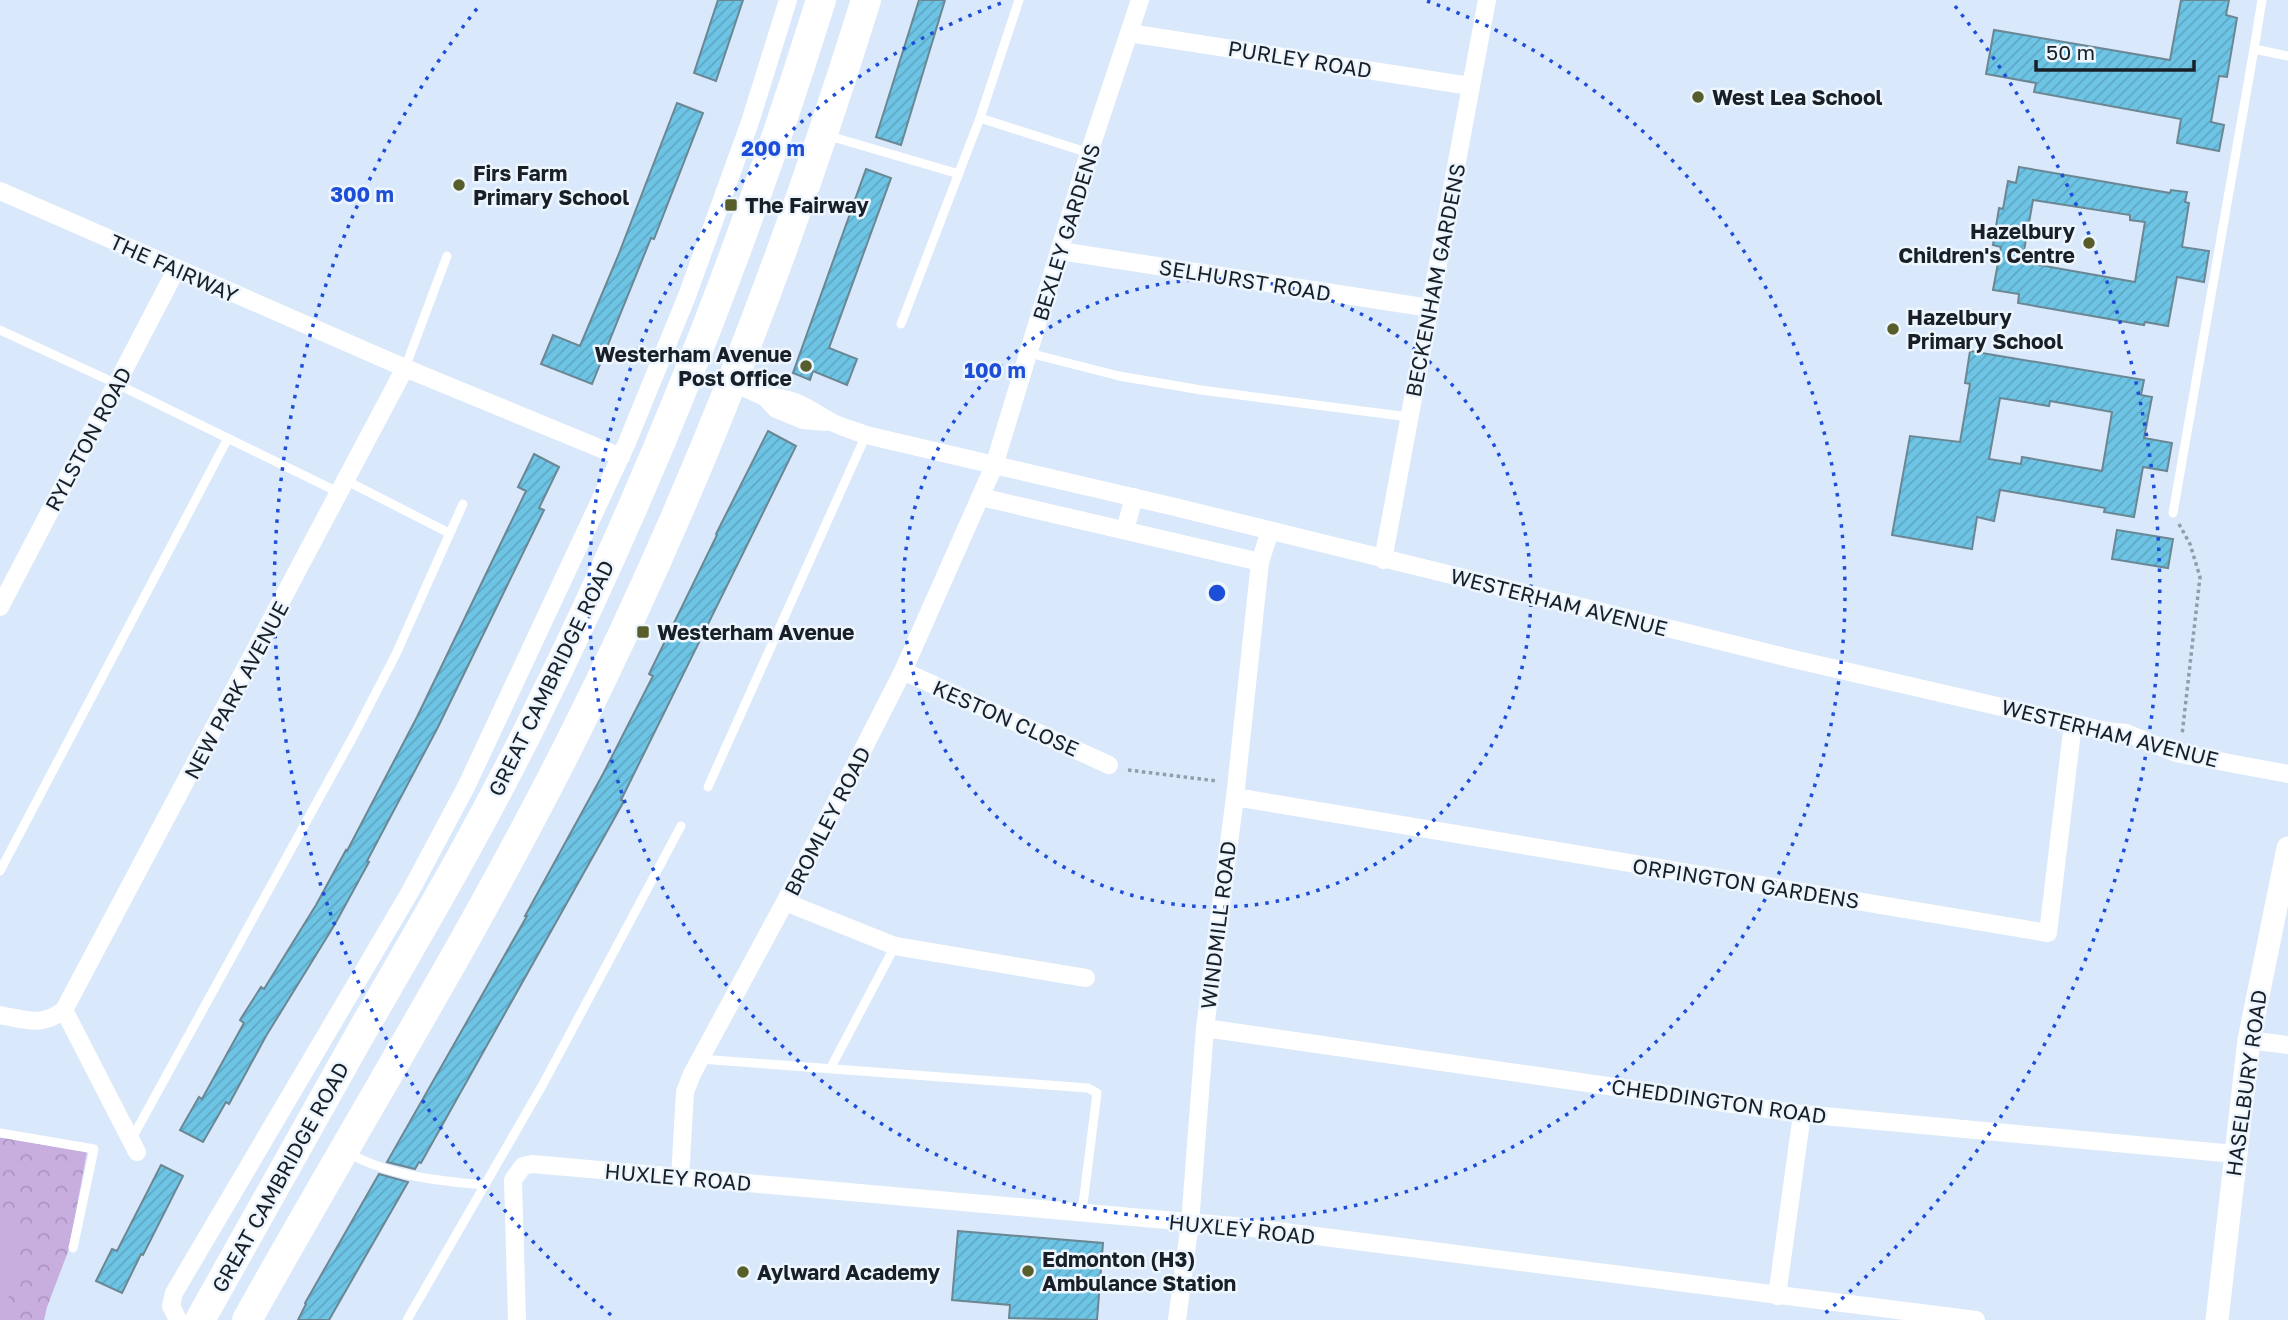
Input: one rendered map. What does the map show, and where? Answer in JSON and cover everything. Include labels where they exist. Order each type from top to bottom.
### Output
[{"type":"highway","name":"GREAT CAMBRIDGE ROAD","points":[[200,1320],[419,933],[531,725],[576,632],[631,510],[729,275],[787,110],[821,0]]},
{"type":"highway","name":"GREAT CAMBRIDGE ROAD","points":[[247,1320],[458,952],[570,744],[670,527],[732,382],[823,134],[866,0]]},
{"type":"street","points":[[178,1320],[171,1306],[174,1293],[435,846],[466,787],[621,457],[706,249],[788,0]]},
{"type":"street","name":"BEXLEY GARDENS","points":[[994,466],[1089,153],[1140,0]]},
{"type":"street","name":"BECKENHAM GARDENS","points":[[1382,560],[1487,0]]},
{"type":"street","name":"PURLEY ROAD","points":[[1129,33],[1471,86]]},
{"type":"street","name":"THE FAIRWAY","points":[[0,191],[405,369],[621,457]]},
{"type":"street","name":"SELHURST ROAD","points":[[1060,251],[1430,308]]},
{"type":"street","name":"RYLSTON ROAD","points":[[0,607],[176,270]]},
{"type":"street","name":"NEW PARK AVENUE","points":[[64,1010],[405,369]]},
{"type":"street","name":"WESTERHAM AVENUE","points":[[732,382],[765,397],[776,409],[803,420],[831,422],[866,435],[1793,659],[2126,733],[2176,753],[2288,774]]},
{"type":"street","name":"BROMLEY ROAD","points":[[680,1178],[685,1093],[692,1074],[785,902],[903,671],[994,466]]},
{"type":"street","points":[[981,497],[1261,562]]},
{"type":"street","points":[[1125,530],[1134,498]]},
{"type":"street","name":"WINDMILL ROAD","points":[[1177,1320],[1190,1223],[1205,1028],[1261,562],[1270,531]]},
{"type":"street","name":"KESTON CLOSE","points":[[903,671],[1109,765]]},
{"type":"street","name":"ORPINGTON GARDENS","points":[[1235,790],[2048,933],[2073,723]]},
{"type":"street","name":"HASELBURY ROAD","points":[[2217,1320],[2249,1040],[2288,848]]},
{"type":"street","points":[[785,902],[895,946],[1086,978]]},
{"type":"street","points":[[0,1016],[37,1022],[52,1019],[64,1010],[134,1146]]},
{"type":"street","name":"CHEDDINGTON ROAD","points":[[1205,1028],[1802,1114],[2235,1154]]},
{"type":"street","points":[[2249,1040],[2288,1045]]},
{"type":"street","points":[[1777,1296],[1802,1114]]},
{"type":"street","name":"HUXLEY ROAD","points":[[516,1320],[513,1180],[523,1166],[532,1164],[1245,1227],[1976,1320]]},
{"type":"lane","points":[[901,324],[980,118],[1018,0]]},
{"type":"lane","points":[[2173,513],[2262,0]]},
{"type":"lane","points":[[2254,49],[2288,56]]},
{"type":"lane","points":[[980,118],[1089,153]]},
{"type":"lane","points":[[823,134],[959,174]]},
{"type":"lane","points":[[405,369],[447,256]]},
{"type":"lane","points":[[0,330],[228,438],[449,533]]},
{"type":"lane","points":[[1029,354],[1119,376],[1201,390],[1409,417]]},
{"type":"lane","points":[[708,787],[866,435]]},
{"type":"lane","points":[[0,871],[228,438]]},
{"type":"lane","points":[[134,1146],[396,654],[463,505]]},
{"type":"lane","points":[[407,1320],[544,1084],[681,826]]},
{"type":"lane","points":[[830,1069],[895,946]]},
{"type":"lane","points":[[700,1059],[1088,1088],[1097,1093],[1083,1212]]},
{"type":"lane","points":[[0,1133],[94,1149],[74,1248]]},
{"type":"lane","points":[[343,1149],[360,1160],[422,1178],[485,1185]]},
{"type":"path","points":[[2160,747],[2163,732],[2181,737],[2200,577],[2190,544],[2173,513]]},
{"type":"path","points":[[1109,765],[1235,790]]},
{"type":"green space","points":[[0,1137],[87,1152],[69,1249],[44,1320],[0,1320]]},
{"type":"green space","points":[[0,1222],[25,1227],[3,1320],[0,1320]]},
{"type":"building","points":[[718,0],[743,0],[716,81],[694,73]]},
{"type":"building","points":[[919,0],[945,0],[901,145],[876,137]]},
{"type":"building","points":[[2181,0],[2229,0],[2226,15],[2237,18],[2227,77],[2219,76],[2211,122],[2224,125],[2219,151],[2177,143],[2181,119],[2034,92],[2036,83],[1986,74],[1994,30],[2170,60]]},
{"type":"building","points":[[677,103],[703,113],[654,239],[651,238],[592,384],[541,364],[553,335],[580,346]]},
{"type":"building","points":[[2019,167],[2170,193],[2171,190],[2187,192],[2185,202],[2189,203],[2182,247],[2209,251],[2204,282],[2177,277],[2168,326],[2145,322],[2144,325],[2018,303],[2019,294],[1993,290],[2001,247],[1993,245],[1999,208],[2003,209],[2008,181],[2016,183]],"holes":[[[2033,200],[2130,215],[2130,220],[2145,222],[2135,282],[2022,262]]]},
{"type":"building","points":[[866,169],[891,178],[829,348],[857,359],[847,385],[813,371],[810,380],[793,373]]},
{"type":"building","points":[[1970,351],[2144,380],[2141,395],[2152,397],[2144,438],[2172,443],[2167,471],[2143,467],[2134,517],[2104,512],[2105,508],[2000,490],[1994,521],[1977,517],[1972,549],[1892,535],[1910,436],[1960,442],[1970,384],[1965,383]],"holes":[[[2000,398],[2049,406],[2050,401],[2112,412],[2102,471],[2022,457],[2021,464],[1989,459]]]},
{"type":"building","points":[[768,431],[796,446],[621,800],[624,801],[421,1163],[419,1162],[415,1169],[387,1162],[527,916],[603,774],[653,676],[649,674]]},
{"type":"building","points":[[534,454],[559,467],[539,508],[544,510],[438,727],[367,861],[369,862],[229,1104],[226,1102],[203,1142],[180,1130],[199,1097],[202,1099],[244,1023],[240,1020],[261,987],[264,989],[347,851],[417,717],[526,491],[518,487]]},
{"type":"building","points":[[2117,530],[2173,539],[2168,568],[2112,559]]},
{"type":"building","points":[[161,1165],[183,1176],[122,1293],[96,1281],[112,1249],[117,1251]]},
{"type":"building","points":[[379,1174],[408,1182],[329,1320],[298,1320],[305,1303]]},
{"type":"building","name":"Edmonton (H3) Ambulance Station","points":[[958,1231],[1103,1243],[1097,1320],[1009,1318],[1010,1305],[952,1300]]},
{"type":"place","name":"West Lea School","points":[[1698,97]]},
{"type":"place","name":"Firs Farm Primary School","points":[[459,185]]},
{"type":"place","name":"The Fairway","points":[[731,205]]},
{"type":"place","name":"Hazelbury Children's Centre","points":[[2089,243]]},
{"type":"place","name":"Hazelbury Primary School","points":[[1893,329]]},
{"type":"place","name":"Westerham Avenue Post Office","points":[[806,366]]},
{"type":"place","name":"Westerham Avenue","points":[[643,632]]},
{"type":"place","name":"Edmonton (H3) Ambulance Station","points":[[1028,1271]]},
{"type":"place","name":"Aylward Academy","points":[[743,1272]]}]
